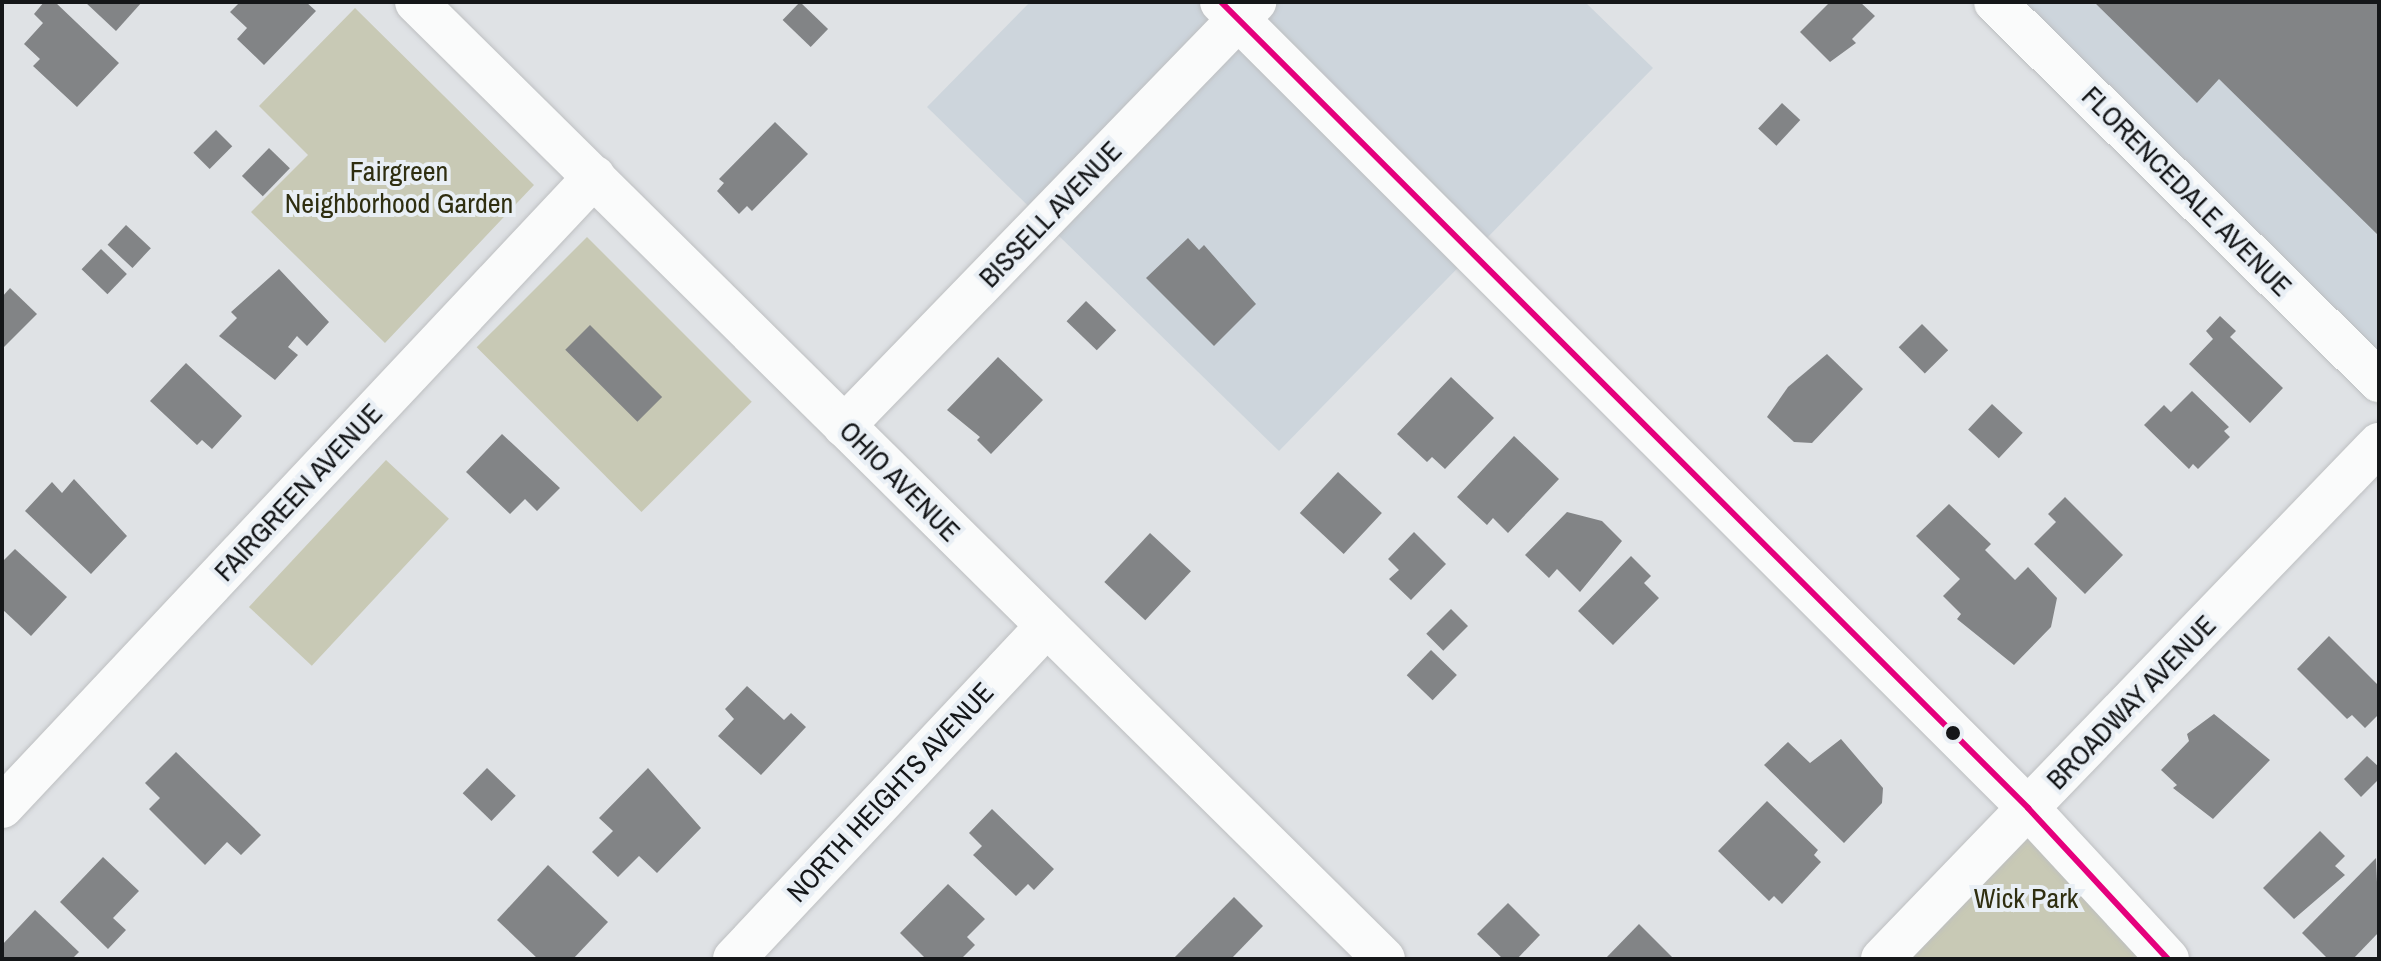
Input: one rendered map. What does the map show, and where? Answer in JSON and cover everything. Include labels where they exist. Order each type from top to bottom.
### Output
[{"type":"street","name":"OHIO AVENUE","points":[[416,2],[1384,959]]},
{"type":"street","name":"FLORENCEDALE AVENUE","points":[[1995,2],[2379,381]]},
{"type":"street","name":"BISSELL AVENUE","points":[[844,426],[1238,8]]},
{"type":"street","points":[[1238,8],[2028,808],[2168,959]]},
{"type":"street","name":"FAIRGREEN AVENUE","points":[[2,807],[594,177]]},
{"type":"street","name":"BROADWAY AVENUE","points":[[1882,959],[2379,444]]},
{"type":"street","name":"NORTH HEIGHTS AVENUE","points":[[734,959],[1047,626]]},
{"type":"shaded area","points":[[1030,2],[1585,2],[1653,68],[1279,451],[927,107]]},
{"type":"shaded area","points":[[1995,2],[2379,2],[2379,381]]},
{"type":"green space","name":"Fairgreen Neighborhood Garden","points":[[355,8],[534,185],[385,343],[251,212],[308,155],[259,106]]},
{"type":"green space","points":[[587,237],[752,402],[641,512],[477,347]]},
{"type":"green space","points":[[386,460],[449,519],[312,666],[249,607]]},
{"type":"green space","name":"Wick Park","points":[[2028,808],[2168,959],[1882,959]]},
{"type":"building","points":[[44,2],[55,2],[119,63],[77,107],[33,66],[40,59],[24,44],[43,23],[34,14]]},
{"type":"building","points":[[85,2],[142,2],[116,31]]},
{"type":"building","points":[[240,2],[306,2],[316,11],[264,65],[237,39],[247,28],[230,12]]},
{"type":"building","points":[[800,2],[828,29],[811,47],[783,20]]},
{"type":"building","points":[[1830,2],[1860,2],[1875,16],[1852,39],[1856,43],[1830,62],[1800,32]]},
{"type":"building","points":[[2094,2],[2379,2],[2379,236],[2219,79],[2197,103]]},
{"type":"building","points":[[1782,103],[1800,120],[1776,146],[1758,129]]},
{"type":"building","points":[[775,122],[808,154],[752,211],[747,206],[739,214],[717,191],[724,183],[719,179]]},
{"type":"building","points":[[216,130],[232,146],[210,169],[193,153]]},
{"type":"building","points":[[269,148],[290,168],[263,196],[242,176]]},
{"type":"building","points":[[126,225],[151,248],[132,268],[108,245]]},
{"type":"building","points":[[1188,238],[1199,250],[1204,245],[1256,304],[1214,346],[1146,278]]},
{"type":"building","points":[[101,249],[127,274],[107,294],[82,269]]},
{"type":"building","points":[[279,269],[329,322],[307,346],[297,336],[288,347],[298,355],[275,380],[219,336],[237,318],[231,312]]},
{"type":"building","points":[[10,288],[37,314],[2,349],[2,297]]},
{"type":"building","points":[[1086,301],[1116,330],[1097,350],[1067,321]]},
{"type":"building","points":[[2220,316],[2236,331],[2230,337],[2283,388],[2250,423],[2189,364],[2213,339],[2206,331]]},
{"type":"building","points":[[1922,324],[1948,350],[1925,373],[1899,347]]},
{"type":"building","points":[[590,325],[662,397],[637,422],[565,350]]},
{"type":"building","points":[[1827,354],[1863,389],[1812,443],[1794,442],[1767,417],[1788,387]]},
{"type":"building","points":[[998,357],[1043,400],[991,454],[977,440],[980,437],[947,410]]},
{"type":"building","points":[[186,363],[242,416],[212,449],[202,440],[197,445],[150,401]]},
{"type":"building","points":[[1451,377],[1494,418],[1445,469],[1432,457],[1427,462],[1397,434]]},
{"type":"building","points":[[2192,391],[2229,427],[2224,431],[2230,437],[2198,469],[2193,464],[2189,469],[2144,425],[2164,405],[2171,412]]},
{"type":"building","points":[[1992,404],[2023,433],[1999,458],[1968,430]]},
{"type":"building","points":[[502,434],[560,488],[537,511],[525,499],[510,514],[466,472]]},
{"type":"building","points":[[1514,436],[1559,479],[1508,533],[1493,518],[1487,525],[1457,497]]},
{"type":"building","points":[[1338,472],[1382,513],[1344,554],[1300,513]]},
{"type":"building","points":[[74,479],[127,536],[91,574],[25,511],[52,482],[62,493]]},
{"type":"building","points":[[2065,497],[2123,555],[2085,594],[2034,544],[2056,522],[2048,514]]},
{"type":"building","points":[[1949,504],[1991,544],[1985,550],[2015,580],[2028,567],[2057,598],[2051,627],[2014,665],[1957,619],[1961,614],[1943,596],[1960,579],[1916,536]]},
{"type":"building","points":[[1567,512],[1602,521],[1622,541],[1580,592],[1557,569],[1549,578],[1525,555]]},
{"type":"building","points":[[1414,532],[1446,564],[1411,600],[1389,579],[1399,570],[1388,559]]},
{"type":"building","points":[[1150,533],[1191,571],[1145,620],[1104,582]]},
{"type":"building","points":[[15,549],[67,597],[31,636],[2,609],[2,562]]},
{"type":"building","points":[[1631,556],[1651,576],[1644,583],[1659,598],[1613,645],[1578,611]]},
{"type":"building","points":[[1451,609],[1468,626],[1443,651],[1426,634]]},
{"type":"building","points":[[2329,636],[2379,686],[2379,714],[2365,728],[2352,715],[2347,719],[2297,669]]},
{"type":"building","points":[[1431,650],[1457,675],[1433,700],[1407,675]]},
{"type":"building","points":[[747,686],[784,720],[791,713],[806,727],[761,775],[718,736],[734,719],[725,709]]},
{"type":"building","points":[[2214,714],[2270,760],[2213,819],[2173,788],[2177,785],[2161,770],[2189,741],[2187,734]]},
{"type":"building","points":[[1841,739],[1883,788],[1882,803],[1844,843],[1764,765],[1788,742],[1810,763]]},
{"type":"building","points":[[176,752],[261,835],[241,855],[227,842],[205,865],[149,809],[160,798],[145,783]]},
{"type":"building","points":[[2367,756],[2379,767],[2379,779],[2361,797],[2344,779]]},
{"type":"building","points":[[487,768],[516,796],[491,821],[463,793]]},
{"type":"building","points":[[648,768],[701,828],[657,873],[639,856],[618,877],[592,852],[613,831],[599,818]]},
{"type":"building","points":[[1767,801],[1818,850],[1814,855],[1821,862],[1782,904],[1774,896],[1769,901],[1718,851]]},
{"type":"building","points":[[992,809],[1054,869],[1034,890],[1028,884],[1016,896],[973,855],[982,846],[969,833]]},
{"type":"building","points":[[2320,831],[2345,856],[2335,866],[2345,875],[2294,919],[2263,888]]},
{"type":"building","points":[[103,857],[139,891],[113,918],[126,930],[108,949],[60,902]]},
{"type":"building","points":[[2376,858],[2379,932],[2353,959],[2328,959],[2302,933]]},
{"type":"building","points":[[548,865],[608,922],[573,959],[538,959],[497,920]]},
{"type":"building","points":[[948,884],[985,919],[967,937],[975,945],[961,959],[926,959],[900,933]]},
{"type":"building","points":[[1234,897],[1263,926],[1231,959],[1173,959]]},
{"type":"building","points":[[1508,903],[1540,935],[1517,959],[1503,959],[1477,934]]},
{"type":"building","points":[[35,910],[79,952],[72,959],[2,959],[2,945]]},
{"type":"building","points":[[1639,924],[1674,959],[1605,959]]},
{"type":"transit line","points":[[1221,2],[2028,808],[2168,959]]}]
